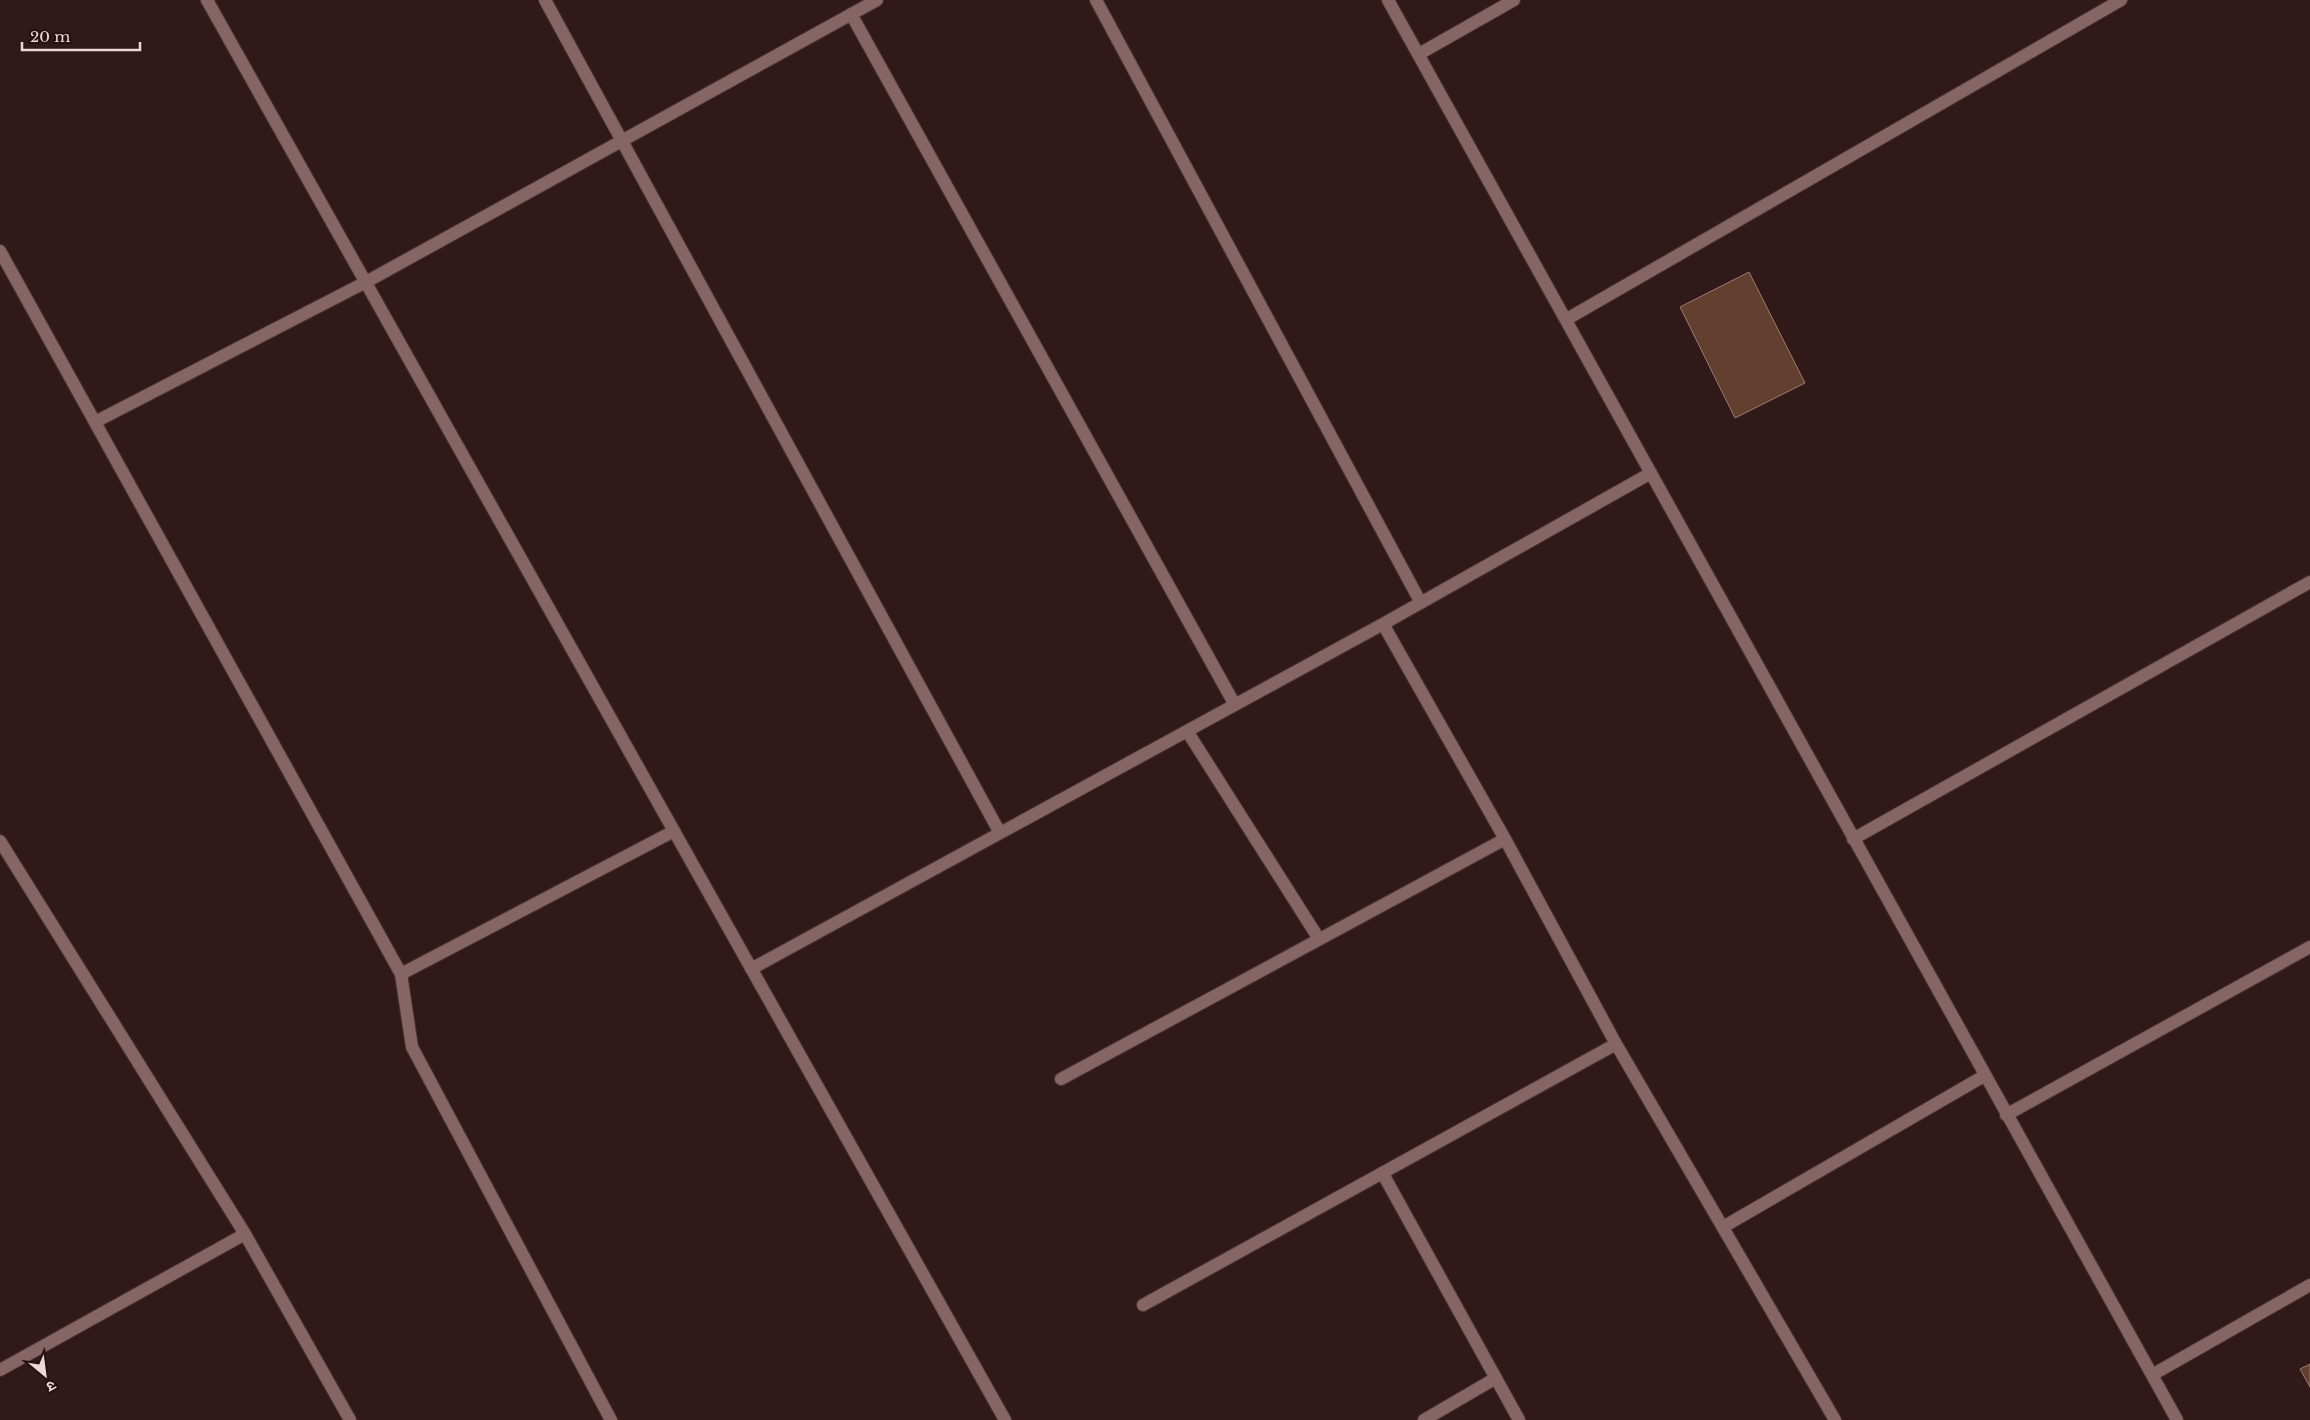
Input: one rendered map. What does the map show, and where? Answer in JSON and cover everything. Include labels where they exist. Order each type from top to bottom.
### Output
[{"type":"street","points":[[207,0],[1004,1420]]},
{"type":"street","points":[[545,0],[1000,833]]},
{"type":"street","points":[[95,422],[366,282],[877,0]]},
{"type":"street","points":[[1096,0],[1421,603]]},
{"type":"street","points":[[1388,0],[1984,1076],[2177,1420]]},
{"type":"street","points":[[1419,54],[1514,0]]},
{"type":"street","points":[[1566,319],[2121,0]]},
{"type":"street","points":[[851,14],[1235,705]]},
{"type":"street","points":[[0,251],[401,974],[412,1047],[611,1420]]},
{"type":"street","points":[[751,968],[1383,624],[1651,473]]},
{"type":"street","points":[[1853,839],[2310,582]]},
{"type":"street","points":[[1383,624],[1505,839],[1616,1044],[1835,1420]]},
{"type":"street","points":[[1187,731],[1319,939]]},
{"type":"street","points":[[401,974],[674,832]]},
{"type":"street","points":[[1061,1079],[1505,839]]},
{"type":"street","points":[[0,841],[245,1234],[350,1420]]},
{"type":"street","points":[[2006,1115],[2310,948]]},
{"type":"street","points":[[1144,1305],[1616,1044]]},
{"type":"street","points":[[1723,1227],[1984,1076]]},
{"type":"street","points":[[1382,1174],[1519,1420]]},
{"type":"street","points":[[0,1370],[245,1234]]},
{"type":"street","points":[[2152,1375],[2310,1285]]},
{"type":"street","points":[[1424,1420],[1496,1378]]},
{"type":"building","points":[[1749,272],[1805,383],[1735,418],[1680,307]]},
{"type":"building","points":[[2310,1364],[2310,1387],[2300,1369]]}]
